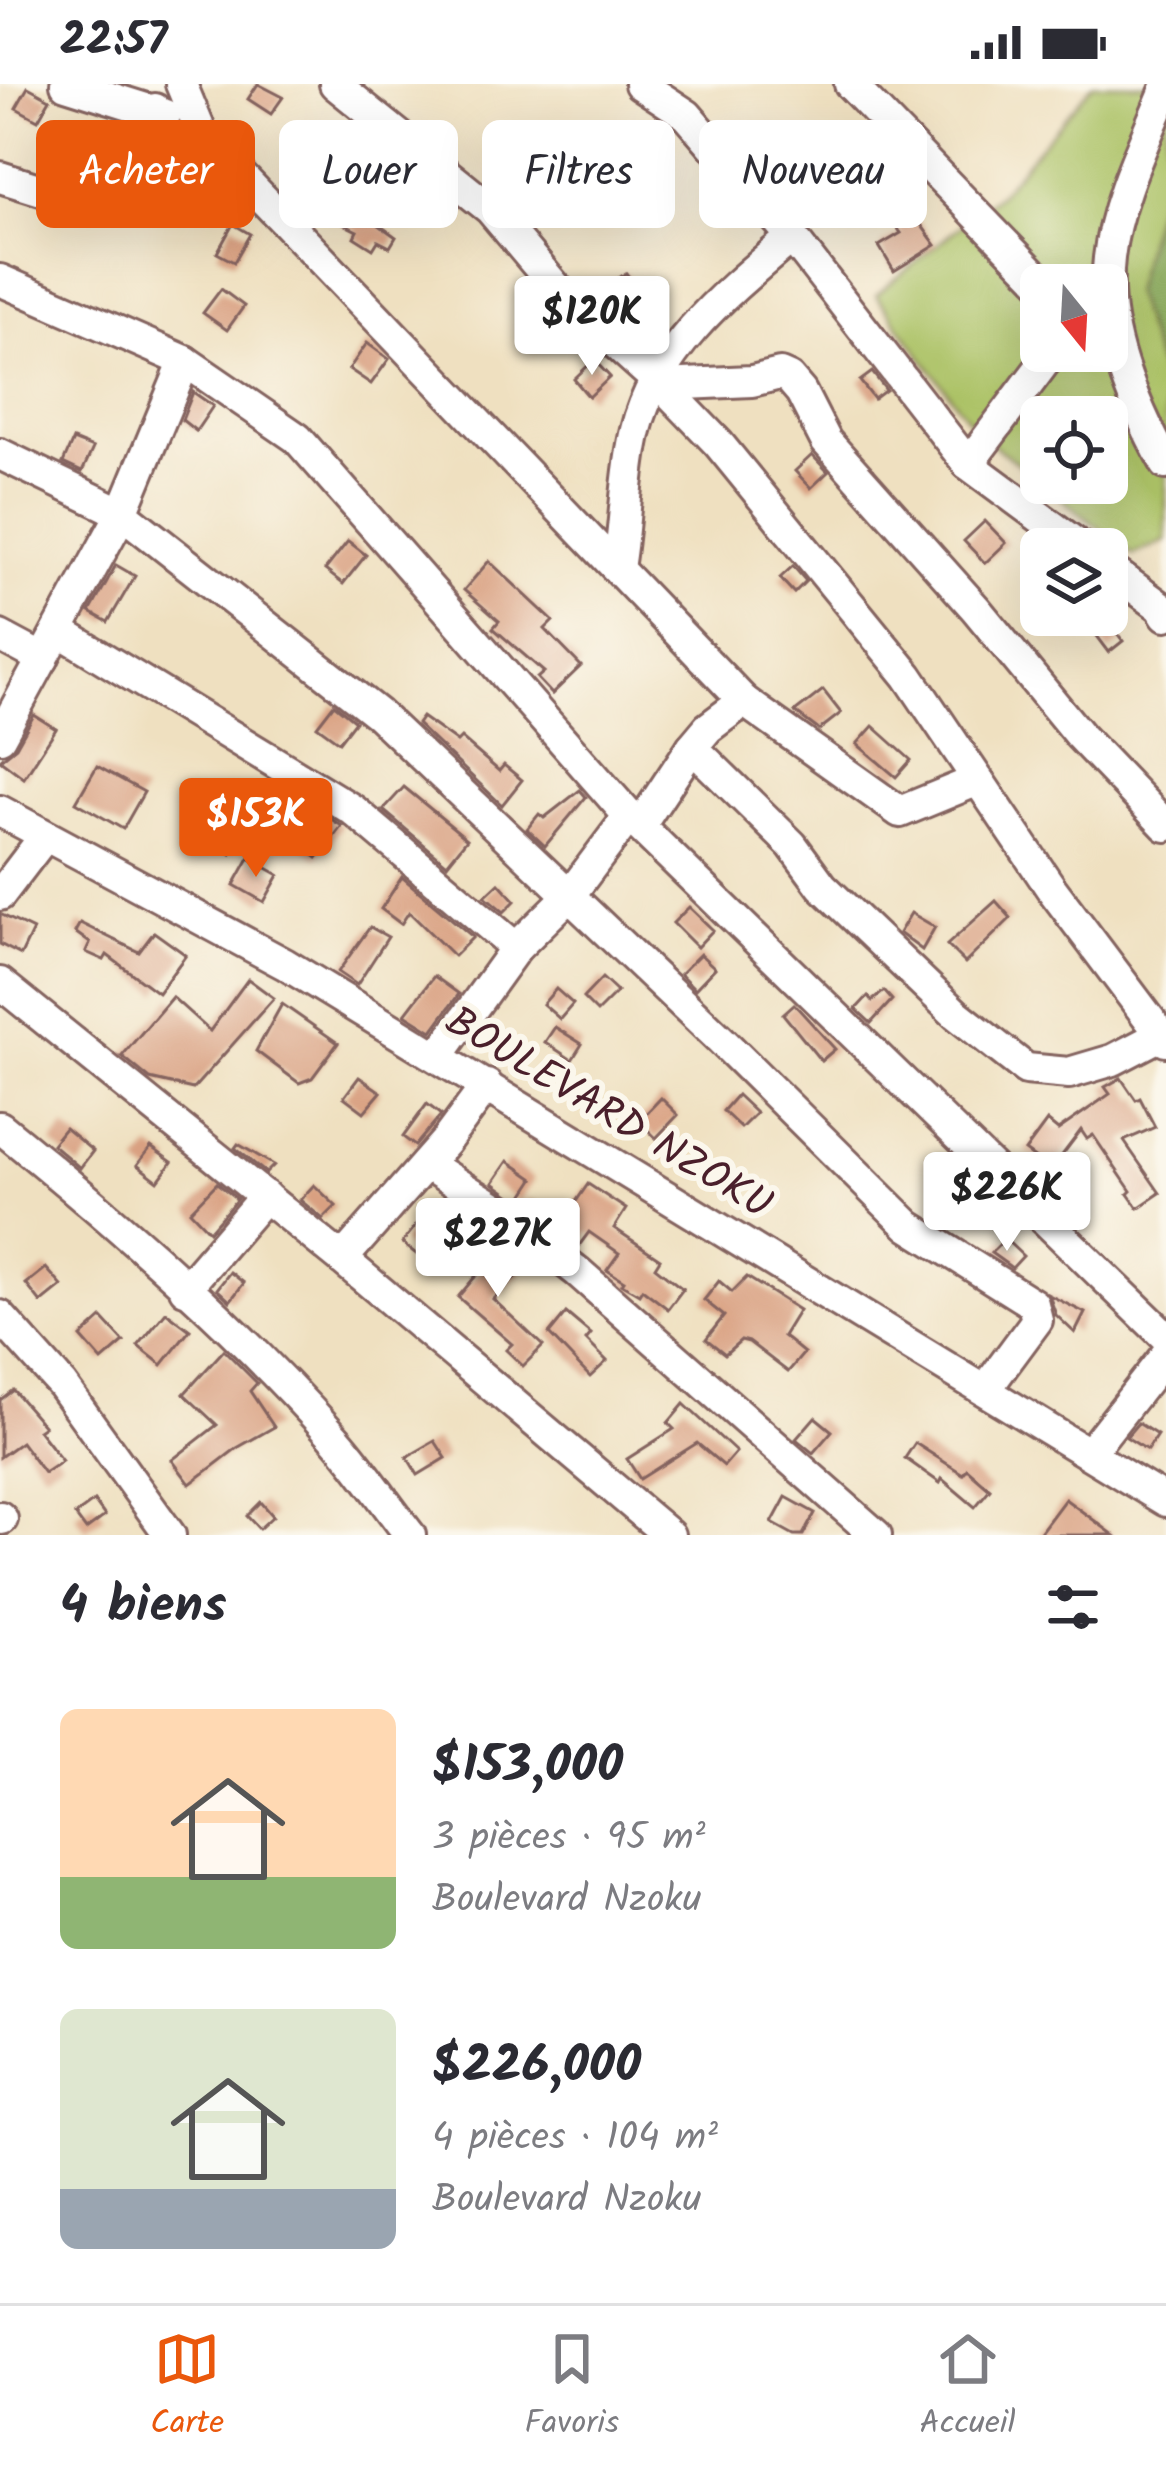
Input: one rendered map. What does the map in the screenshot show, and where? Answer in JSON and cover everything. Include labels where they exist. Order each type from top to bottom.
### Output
[{"type":"street","points":[[66,84],[155,109],[175,120]]},
{"type":"street","points":[[181,84],[196,120]]},
{"type":"street","points":[[335,84],[490,209],[565,298],[718,442],[908,676],[1051,888],[1164,1038],[1069,1073],[1026,1069],[956,1014],[822,886],[792,845],[692,747]]},
{"type":"street","points":[[640,84],[687,115],[791,237],[968,464],[1055,528]]},
{"type":"street","points":[[850,84],[1025,264]]},
{"type":"street","points":[[1109,264],[1145,140],[1166,89]]},
{"type":"street","points":[[0,177],[82,202],[124,154],[144,117],[155,109]]},
{"type":"street","points":[[255,190],[743,700],[900,812],[979,780]]},
{"type":"street","points":[[618,568],[638,423],[689,332],[791,237]]},
{"type":"street","points":[[0,280],[184,361],[297,438],[635,820],[1166,1336]]},
{"type":"street","points":[[0,737],[122,513],[184,361]]},
{"type":"street","points":[[968,464],[1037,372]]},
{"type":"street","points":[[1124,372],[1166,464]]},
{"type":"street","points":[[660,383],[752,382],[780,374],[789,378],[826,442],[976,609],[1080,736],[1166,826]]},
{"type":"street","points":[[0,454],[122,513],[378,714],[910,1226],[1033,1304],[1037,1320],[986,1389]]},
{"type":"street","points":[[1128,583],[1166,615]]},
{"type":"street","points":[[58,631],[353,810],[515,948]]},
{"type":"street","points":[[0,636],[43,659]]},
{"type":"street","points":[[439,1055],[515,948],[569,896],[708,728],[743,700]]},
{"type":"street","name":"BOULEVARD NZOKU","points":[[0,812],[285,964],[1166,1501]]},
{"type":"street","points":[[0,895],[45,836]]},
{"type":"street","points":[[0,983],[342,1259],[669,1535]]},
{"type":"street","points":[[342,1259],[426,1164],[487,1085]]},
{"type":"street","points":[[0,1127],[185,1289],[339,1443],[404,1533]]},
{"type":"street","points":[[426,1164],[578,1272],[872,1534]]},
{"type":"street","points":[[185,1289],[265,1196]]},
{"type":"street","points":[[0,1316],[62,1385],[170,1535]]},
{"type":"street","points":[[1090,1452],[1166,1355]]},
{"type":"green space","points":[[1093,84],[1166,84],[1166,171],[1133,292],[1166,389],[1166,541],[1133,555],[1128,551],[1128,528],[1099,528],[1069,504],[1128,504],[1128,396],[1020,396],[1020,466],[977,432],[876,295],[999,194]]},
{"type":"green space","points":[[1166,171],[1166,389],[1133,292]]},
{"type":"building","points":[[258,84],[283,97],[271,114],[248,99]]},
{"type":"building","points":[[28,87],[50,99],[38,120],[16,108]]},
{"type":"building","points":[[231,228],[250,234],[234,262],[217,253]]},
{"type":"building","points":[[351,228],[383,228],[396,237],[390,247],[378,241],[373,249],[354,237],[357,231]]},
{"type":"building","points":[[897,228],[924,228],[936,245],[894,271],[879,246],[901,233]]},
{"type":"building","points":[[626,273],[637,288],[619,300],[609,285]]},
{"type":"building","points":[[221,289],[244,306],[227,330],[203,313]]},
{"type":"building","points":[[367,343],[389,359],[371,384],[349,369]]},
{"type":"building","points":[[594,360],[610,377],[589,397],[574,379]]},
{"type":"building","points":[[872,372],[886,390],[874,399],[860,381]]},
{"type":"building","points":[[193,392],[213,406],[196,431],[182,420]]},
{"type":"building","points":[[73,440],[93,448],[82,472],[63,463]]},
{"type":"building","points":[[812,455],[828,472],[811,488],[795,471]]},
{"type":"building","points":[[985,521],[1006,543],[985,563],[964,541]]},
{"type":"building","points":[[348,541],[366,555],[343,584],[325,570]]},
{"type":"building","points":[[489,561],[553,621],[545,629],[581,666],[552,694],[537,678],[544,672],[493,628],[499,621],[464,590]]},
{"type":"building","points":[[116,565],[135,576],[108,622],[90,612]]},
{"type":"building","points":[[793,566],[806,581],[794,593],[780,578]]},
{"type":"building","points":[[1097,636],[1119,636],[1123,641],[1109,652]]},
{"type":"building","points":[[823,690],[841,713],[819,730],[795,712]]},
{"type":"building","points":[[334,704],[355,721],[339,742],[317,726]]},
{"type":"building","points":[[34,715],[56,729],[24,778],[0,760],[16,747]]},
{"type":"building","points":[[422,717],[457,742],[461,738],[499,771],[504,765],[522,780],[502,805],[417,724]]},
{"type":"building","points":[[873,726],[911,760],[896,777],[857,744]]},
{"type":"building","points":[[97,766],[144,792],[123,829],[76,802]]},
{"type":"building","points":[[404,787],[467,839],[447,864],[383,810]]},
{"type":"building","points":[[580,790],[586,797],[545,846],[527,829],[539,814],[544,818]]},
{"type":"building","points":[[316,810],[342,826],[317,858],[293,840]]},
{"type":"building","points":[[220,820],[243,836],[231,854],[208,838]]},
{"type":"building","points":[[249,858],[279,875],[264,902],[234,885]]},
{"type":"building","points":[[402,877],[473,937],[454,956],[409,912],[401,924],[381,909]]},
{"type":"building","points":[[499,883],[515,901],[504,912],[485,896]]},
{"type":"building","points":[[996,901],[1011,918],[965,963],[947,945]]},
{"type":"building","points":[[689,907],[713,930],[697,947],[673,923]]},
{"type":"building","points":[[911,913],[935,927],[922,950],[899,933]]},
{"type":"building","points":[[0,914],[33,930],[21,955],[0,944]]},
{"type":"building","points":[[80,923],[139,952],[154,932],[186,955],[158,993],[107,955],[104,960],[86,952],[90,943],[75,932]]},
{"type":"building","points":[[370,927],[388,937],[357,985],[338,972]]},
{"type":"building","points":[[700,954],[715,968],[695,989],[680,974]]},
{"type":"building","points":[[434,976],[459,994],[432,1031],[405,1014]]},
{"type":"building","points":[[602,978],[617,992],[597,1012],[583,998]]},
{"type":"building","points":[[248,979],[274,998],[193,1089],[150,1079],[122,1056],[172,997],[210,1031]]},
{"type":"building","points":[[556,989],[573,1004],[560,1019],[543,1004]]},
{"type":"building","points":[[884,991],[892,1000],[871,1023],[856,1009],[868,996],[872,1001]]},
{"type":"building","points":[[282,1004],[338,1043],[312,1078],[299,1083],[256,1051]]},
{"type":"building","points":[[794,1004],[835,1049],[821,1061],[783,1014]]},
{"type":"building","points":[[555,1027],[582,1044],[572,1060],[545,1042]]},
{"type":"building","points":[[359,1077],[381,1092],[364,1112],[344,1097]]},
{"type":"building","points":[[1121,1078],[1136,1100],[1140,1098],[1155,1127],[1124,1141],[1160,1193],[1138,1208],[1093,1135],[1087,1139],[1081,1130],[1051,1170],[1025,1151],[1047,1121],[1058,1130],[1110,1094],[1105,1087]]},
{"type":"building","points":[[737,1095],[756,1113],[741,1128],[723,1111]]},
{"type":"building","points":[[661,1098],[678,1115],[656,1138],[639,1121]]},
{"type":"building","points":[[427,1104],[441,1115],[415,1146],[403,1137]]},
{"type":"building","points":[[65,1128],[93,1151],[80,1168],[52,1144]]},
{"type":"building","points":[[238,1144],[274,1165],[266,1173],[235,1148]]},
{"type":"building","points":[[151,1147],[172,1162],[158,1181],[137,1165]]},
{"type":"building","points":[[508,1161],[534,1179],[519,1202],[493,1183]]},
{"type":"building","points":[[1060,1180],[1081,1199],[1067,1214],[1047,1194]]},
{"type":"building","points":[[217,1183],[237,1199],[209,1231],[190,1211]]},
{"type":"building","points":[[588,1184],[626,1209],[614,1228],[660,1259],[655,1267],[683,1289],[668,1309],[642,1289],[639,1294],[622,1284],[607,1270],[619,1253],[589,1232],[578,1247],[525,1206],[529,1199],[564,1219]]},
{"type":"building","points":[[314,1185],[336,1206],[323,1219],[300,1200]]},
{"type":"building","points":[[421,1219],[435,1230],[431,1236],[435,1239],[420,1257],[402,1243]]},
{"type":"building","points":[[1005,1239],[1023,1256],[1012,1268],[991,1253]]},
{"type":"building","points":[[487,1243],[494,1243],[522,1270],[493,1299],[543,1346],[523,1366],[506,1350],[512,1344],[458,1297],[480,1271],[469,1260]]},
{"type":"building","points":[[46,1268],[62,1286],[41,1303],[26,1284]]},
{"type":"building","points":[[230,1272],[244,1283],[230,1301],[217,1289]]},
{"type":"building","points":[[747,1277],[799,1310],[783,1336],[804,1353],[788,1372],[749,1342],[741,1340],[725,1354],[706,1339],[724,1316],[704,1300],[719,1281],[732,1292]]},
{"type":"building","points":[[1049,1295],[1085,1313],[1075,1333],[1056,1315]]},
{"type":"building","points":[[166,1312],[190,1330],[162,1365],[138,1346]]},
{"type":"building","points":[[566,1313],[591,1334],[586,1340],[607,1361],[590,1377],[549,1334]]},
{"type":"building","points":[[102,1318],[124,1342],[102,1361],[81,1337]]},
{"type":"building","points":[[224,1350],[257,1383],[250,1391],[274,1427],[190,1484],[172,1460],[217,1425],[184,1394]]},
{"type":"building","points":[[13,1390],[44,1426],[38,1430],[62,1461],[44,1473],[21,1442],[0,1457],[0,1400]]},
{"type":"building","points":[[684,1404],[736,1452],[724,1466],[697,1443],[640,1479],[627,1459],[674,1429],[668,1423]]},
{"type":"building","points":[[815,1417],[832,1431],[813,1453],[796,1439]]},
{"type":"building","points":[[1138,1423],[1157,1435],[1147,1450],[1126,1437]]},
{"type":"building","points":[[435,1441],[446,1458],[418,1475],[407,1457]]},
{"type":"building","points":[[915,1443],[963,1474],[967,1469],[990,1489],[975,1507],[942,1479],[940,1483],[905,1458]]},
{"type":"building","points":[[786,1497],[815,1513],[803,1535],[772,1523]]},
{"type":"building","points":[[1065,1499],[1114,1535],[1038,1535]]},
{"type":"building","points":[[94,1501],[105,1516],[86,1530],[75,1515]]},
{"type":"building","points":[[261,1502],[273,1516],[259,1529],[247,1516]]}]
